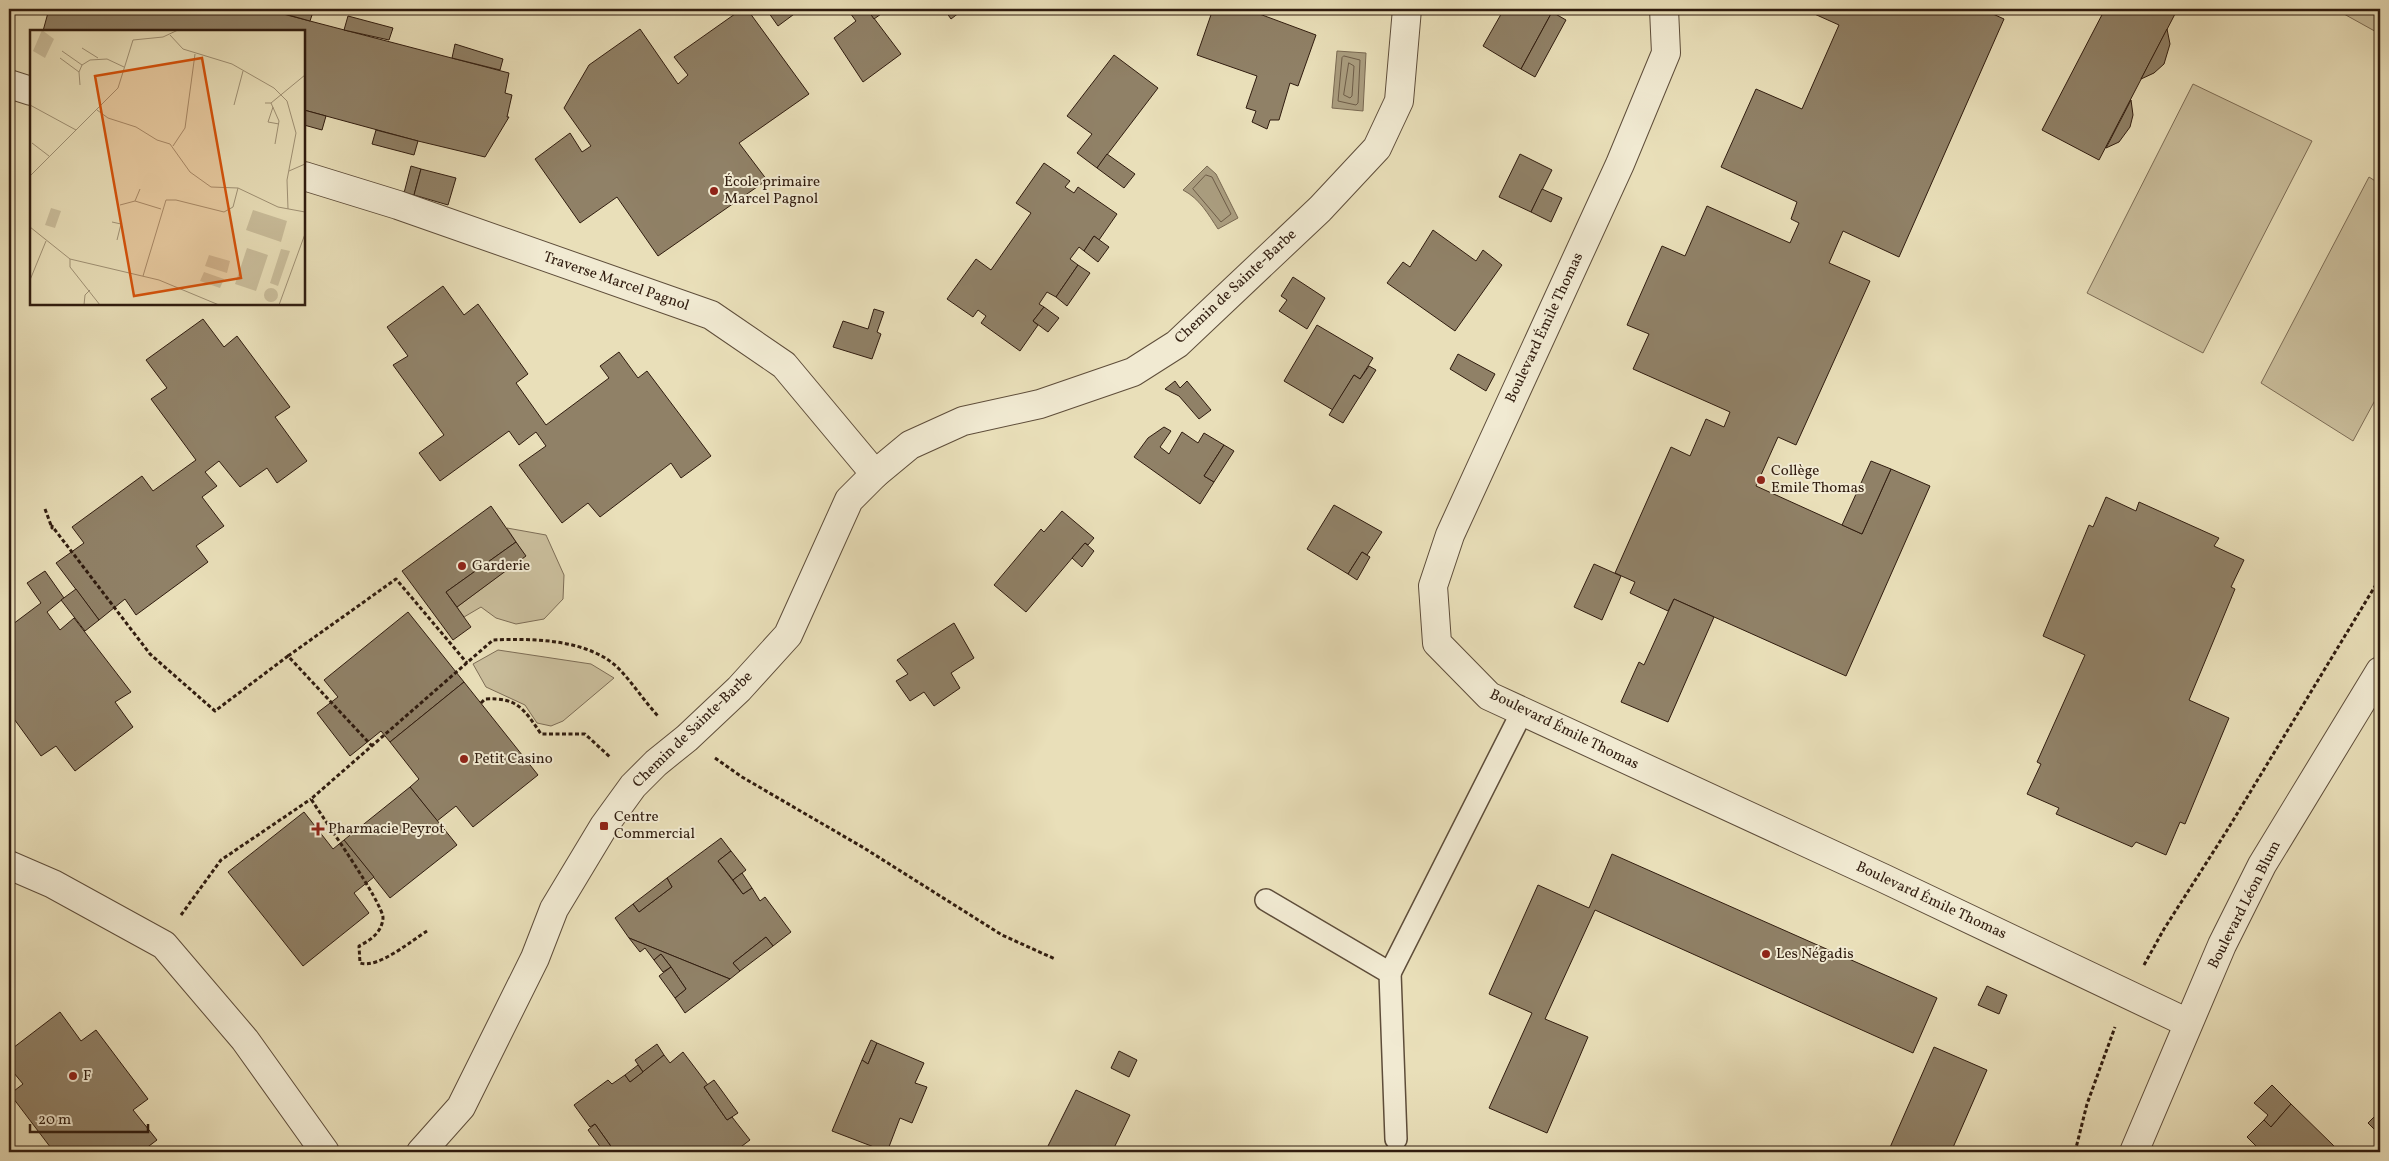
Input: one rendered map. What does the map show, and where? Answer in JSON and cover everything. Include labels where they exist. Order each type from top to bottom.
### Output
[{"type":"street","name":"Chemin de Sainte-Barbe","points":[[421,1152],[461,1107],[535,958],[554,909],[604,826],[633,786],[656,763],[687,738],[739,690],[788,635],[849,500],[874,474],[910,445],[963,421],[1040,404],[1133,372],[1177,344],[1320,209],[1377,148],[1399,101],[1407,9]]},
{"type":"street","name":"Boulevard Émile Thomas","points":[[1664,9],[1666,53],[1620,164],[1450,535],[1433,586],[1437,643],[1489,696],[1874,874],[2188,1023]]},
{"type":"street","points":[[9,84],[30,91]]},
{"type":"street","name":"Traverse Marcel Pagnol","points":[[305,176],[398,205],[711,315],[784,365],[874,474]]},
{"type":"street","name":"Boulevard Léon Blum","points":[[2134,1152],[2222,945],[2262,865],[2380,671]]},
{"type":"street","points":[[9,865],[53,884],[164,945],[245,1040],[324,1152]]},
{"type":"lane","points":[[1396,1139],[1390,973],[1522,712]]},
{"type":"lane","points":[[1266,900],[1390,973]]},
{"type":"path","points":[[45,509],[52,528],[52,526],[150,654],[215,710],[396,579],[467,663]]},
{"type":"path","points":[[2142,969],[2164,929],[2226,832],[2380,578]]},
{"type":"path","points":[[164,945],[180,916],[221,860],[311,799],[493,640],[523,638],[581,647],[604,657],[620,670],[658,717],[742,777],[864,848],[1002,935],[1055,959]]},
{"type":"path","points":[[288,656],[372,746]]},
{"type":"path","points":[[481,703],[484,699],[508,700],[527,713],[541,734],[585,734],[605,752],[633,786]]},
{"type":"path","points":[[311,799],[374,894],[383,917],[379,931],[370,940],[359,946],[360,963],[367,966],[380,961],[427,931]]},
{"type":"path","points":[[2075,1152],[2087,1104],[2117,1021]]},
{"type":"shaded area","points":[[2335,9],[2380,9],[2380,34]]},
{"type":"shaded area","points":[[2193,84],[2312,141],[2203,353],[2087,293]]},
{"type":"shaded area","points":[[2369,177],[2380,184],[2380,391],[2353,441],[2261,383]]},
{"type":"shaded area","points":[[507,528],[546,535],[564,575],[563,599],[544,619],[516,624],[496,618],[481,607],[464,617],[457,607],[525,556]]},
{"type":"shaded area","points":[[498,650],[591,664],[614,678],[563,721],[551,726],[537,723],[525,705],[486,687],[473,664]]},
{"type":"water","points":[[1337,51],[1366,53],[1363,111],[1332,108]]},
{"type":"water","points":[[1207,166],[1216,174],[1238,218],[1218,229],[1199,202],[1183,190]]},
{"type":"building","points":[[49,9],[264,9],[509,73],[505,93],[512,95],[507,117],[509,117],[485,157],[305,110],[305,30],[43,30]]},
{"type":"building","points":[[267,9],[314,9],[310,21]]},
{"type":"building","points":[[742,9],[747,9],[809,94],[739,143],[767,180],[658,256],[617,197],[580,223],[535,159],[570,133],[582,152],[591,146],[564,108],[589,65],[640,29],[678,84],[688,75],[674,57]]},
{"type":"building","points":[[766,9],[801,9],[778,26]]},
{"type":"building","points":[[847,9],[867,9],[901,54],[863,82],[834,38],[856,21]]},
{"type":"building","points":[[867,9],[888,9],[874,19]]},
{"type":"building","points":[[944,9],[964,9],[951,19]]},
{"type":"building","points":[[1213,9],[1246,9],[1316,35],[1298,86],[1290,83],[1279,120],[1270,120],[1267,129],[1252,122],[1256,111],[1246,108],[1257,76],[1197,55]]},
{"type":"building","points":[[1504,9],[1546,9],[1552,12],[1521,69],[1483,46]]},
{"type":"building","points":[[1812,9],[1982,9],[2004,19],[1899,257],[1843,231],[1829,263],[1870,281],[1796,445],[1778,437],[1756,486],[1862,534],[1891,469],[1930,486],[1846,676],[1674,599],[1668,611],[1630,593],[1635,582],[1615,573],[1671,447],[1690,456],[1706,419],[1724,427],[1730,412],[1633,369],[1649,334],[1627,325],[1662,246],[1685,256],[1707,206],[1790,243],[1799,223],[1791,219],[1797,202],[1721,167],[1756,89],[1802,109],[1839,25],[1810,12]]},
{"type":"building","points":[[2105,9],[2165,9],[2175,14],[2099,160],[2042,130]]},
{"type":"building","points":[[1552,12],[1566,20],[1535,77],[1521,69]]},
{"type":"building","points":[[348,16],[393,28],[389,40],[344,30]]},
{"type":"building","points":[[2167,29],[2170,44],[2164,64],[2154,73],[2141,79]]},
{"type":"building","points":[[455,44],[503,59],[500,70],[452,58]]},
{"type":"building","points":[[1114,55],[1158,88],[1097,168],[1077,153],[1092,134],[1067,116]]},
{"type":"building","points":[[2131,100],[2133,115],[2130,127],[2119,142],[2106,148]]},
{"type":"building","points":[[305,110],[326,116],[322,130],[305,125]]},
{"type":"building","points":[[376,130],[418,141],[414,155],[372,144]]},
{"type":"building","points":[[1107,154],[1135,174],[1124,188],[1097,168]]},
{"type":"building","points":[[1520,154],[1552,170],[1531,212],[1499,197]]},
{"type":"building","points":[[1044,163],[1070,181],[1065,187],[1074,193],[1078,187],[1117,214],[1099,240],[1094,236],[1084,251],[1079,247],[1070,259],[1078,265],[1056,297],[1047,292],[1039,304],[1044,307],[1033,321],[1038,325],[1020,351],[981,323],[986,316],[978,310],[973,317],[947,299],[976,259],[991,270],[1031,213],[1016,203]]},
{"type":"building","points":[[411,166],[421,169],[414,195],[404,193]]},
{"type":"building","points":[[421,169],[456,178],[448,205],[414,195]]},
{"type":"building","points":[[1542,189],[1562,198],[1551,222],[1531,212]]},
{"type":"building","points":[[1433,230],[1476,261],[1483,250],[1502,265],[1455,331],[1387,283],[1403,262],[1410,267]]},
{"type":"building","points":[[1094,236],[1109,247],[1098,262],[1084,251]]},
{"type":"building","points":[[1078,265],[1090,273],[1067,306],[1056,297]]},
{"type":"building","points":[[1293,277],[1325,298],[1307,329],[1279,311],[1287,300],[1281,296]]},
{"type":"building","points":[[443,286],[464,315],[478,304],[528,374],[516,383],[546,425],[609,378],[600,366],[619,352],[638,378],[647,371],[711,456],[681,478],[671,463],[600,517],[588,503],[562,523],[519,465],[546,446],[536,432],[519,445],[509,431],[440,481],[419,453],[444,435],[393,365],[408,356],[387,327]]},
{"type":"building","points":[[1044,307],[1059,318],[1048,332],[1033,321]]},
{"type":"building","points":[[874,309],[884,312],[877,332],[881,334],[872,359],[833,347],[843,321],[868,329]]},
{"type":"building","points":[[203,319],[224,347],[237,336],[290,407],[275,417],[307,461],[277,483],[267,468],[240,487],[219,461],[205,472],[217,486],[202,497],[224,526],[196,546],[208,562],[136,615],[125,599],[99,620],[56,563],[84,543],[72,527],[142,476],[153,491],[196,460],[151,399],[167,388],[146,360]]},
{"type":"building","points":[[1317,325],[1373,358],[1360,379],[1354,375],[1333,410],[1284,381]]},
{"type":"building","points":[[1458,354],[1495,374],[1486,391],[1450,369]]},
{"type":"building","points":[[1369,366],[1376,370],[1343,423],[1329,415],[1354,375],[1360,379]]},
{"type":"building","points":[[1175,381],[1180,388],[1187,381],[1211,410],[1199,419],[1179,396],[1165,389]]},
{"type":"building","points":[[1164,427],[1171,431],[1160,447],[1169,454],[1182,432],[1198,443],[1204,433],[1224,445],[1204,476],[1214,482],[1200,504],[1134,457],[1148,438]]},
{"type":"building","points":[[1224,445],[1234,451],[1214,482],[1204,476]]},
{"type":"building","points":[[1871,461],[1891,469],[1862,534],[1842,525]]},
{"type":"building","points":[[2106,497],[2136,511],[2139,502],[2219,538],[2214,546],[2244,560],[2231,587],[2235,589],[2189,700],[2229,718],[2185,824],[2180,822],[2166,855],[2136,842],[2132,847],[2056,814],[2059,808],[2027,794],[2041,764],[2037,762],[2085,655],[2043,636],[2089,525],[2093,527]]},
{"type":"building","points":[[1334,505],[1382,532],[1367,555],[1362,552],[1348,574],[1307,549]]},
{"type":"building","points":[[491,506],[516,542],[446,592],[471,627],[453,640],[402,571]]},
{"type":"building","points":[[1062,511],[1094,538],[1088,545],[1085,543],[1026,612],[994,585],[1041,529],[1044,532]]},
{"type":"building","points":[[516,542],[526,556],[457,607],[446,592]]},
{"type":"building","points":[[1085,543],[1094,551],[1082,567],[1072,558]]},
{"type":"building","points":[[1362,552],[1370,557],[1357,580],[1348,574]]},
{"type":"building","points":[[1594,564],[1621,576],[1602,620],[1574,607]]},
{"type":"building","points":[[45,571],[64,598],[47,612],[60,630],[74,618],[131,692],[115,702],[133,727],[75,771],[56,746],[41,756],[9,712],[9,627],[41,603],[27,583]]},
{"type":"building","points":[[76,589],[99,620],[85,631],[61,600]]},
{"type":"building","points":[[1674,599],[1714,617],[1668,722],[1621,702],[1639,662],[1644,665]]},
{"type":"building","points":[[408,612],[464,682],[390,742],[381,731],[350,756],[317,713],[338,697],[324,680]]},
{"type":"building","points":[[954,623],[974,658],[951,673],[960,688],[934,706],[924,692],[910,701],[896,681],[908,674],[897,660]]},
{"type":"building","name":"Petit Casino","points":[[464,682],[538,775],[473,827],[456,806],[437,821],[410,787],[419,779],[390,742]]},
{"type":"building","points":[[410,787],[457,845],[390,898],[344,840]]},
{"type":"building","points":[[304,812],[333,849],[344,840],[374,877],[354,893],[369,913],[303,966],[228,872]]},
{"type":"building","points":[[721,838],[731,851],[718,861],[743,894],[752,888],[760,901],[765,897],[791,932],[773,946],[766,937],[733,963],[740,971],[730,979],[629,938],[615,918],[633,904],[639,912],[672,887],[667,878]]},
{"type":"building","points":[[731,851],[746,870],[733,880],[718,861]]},
{"type":"building","name":"Les Négadis","points":[[1612,854],[1937,998],[1913,1053],[1595,910],[1545,1019],[1588,1037],[1547,1133],[1489,1108],[1532,1013],[1489,994],[1538,885],[1589,908]]},
{"type":"building","points":[[742,873],[752,888],[743,894],[733,880]]},
{"type":"building","points":[[667,878],[672,887],[639,912],[633,904]]},
{"type":"building","points":[[766,937],[773,946],[740,971],[733,963]]},
{"type":"building","points":[[629,938],[730,979],[685,1013],[675,998],[686,989],[671,967],[661,954],[654,960],[645,948],[640,952]]},
{"type":"building","points":[[661,954],[671,967],[663,972],[654,960]]},
{"type":"building","points":[[671,967],[686,989],[675,998],[659,976]]},
{"type":"building","points":[[1987,986],[2007,995],[1999,1014],[1978,1005]]},
{"type":"building","name":"F","points":[[60,1012],[81,1041],[96,1030],[148,1099],[133,1110],[157,1140],[141,1152],[54,1152],[10,1094],[23,1084],[9,1067],[9,1051]]},
{"type":"building","points":[[871,1040],[877,1043],[868,1064],[862,1060]]},
{"type":"building","points":[[877,1043],[924,1063],[915,1083],[927,1087],[912,1123],[900,1118],[887,1152],[832,1131],[862,1060],[868,1064]]},
{"type":"building","points":[[657,1044],[664,1055],[643,1072],[635,1060]]},
{"type":"building","points":[[1934,1047],[1987,1070],[1951,1152],[1888,1152]]},
{"type":"building","points":[[1119,1051],[1137,1060],[1129,1077],[1111,1068]]},
{"type":"building","points":[[683,1052],[708,1085],[704,1087],[727,1120],[732,1117],[750,1140],[734,1152],[615,1152],[595,1124],[590,1127],[574,1105],[608,1080],[612,1084],[625,1075],[630,1082],[664,1055],[670,1063]]},
{"type":"building","points":[[638,1065],[643,1072],[630,1082],[625,1075]]},
{"type":"building","points":[[714,1080],[738,1113],[727,1120],[704,1087]]},
{"type":"building","points":[[2272,1085],[2291,1104],[2271,1127],[2264,1120],[2268,1115],[2254,1103]]},
{"type":"building","points":[[1076,1090],[1130,1115],[1112,1152],[1045,1152]]},
{"type":"building","points":[[2291,1104],[2334,1146],[2328,1152],[2262,1152],[2247,1137],[2264,1120],[2271,1127]]},
{"type":"building","points":[[2380,1111],[2380,1135],[2368,1123]]},
{"type":"building","points":[[595,1124],[615,1152],[604,1152],[588,1130]]},
{"type":"place","name":"École primaire Marcel Pagnol","points":[[714,191]]},
{"type":"place","name":"Collège Emile Thomas","points":[[1761,480]]},
{"type":"place","name":"Garderie","points":[[462,566]]},
{"type":"place","name":"Petit Casino","points":[[464,759]]},
{"type":"place","name":"Centre Commercial","points":[[604,826]]},
{"type":"place","name":"Pharmacie Peyrot","points":[[318,829]]},
{"type":"place","name":"Les Négadis","points":[[1766,954]]},
{"type":"place","name":"F","points":[[73,1076]]}]
